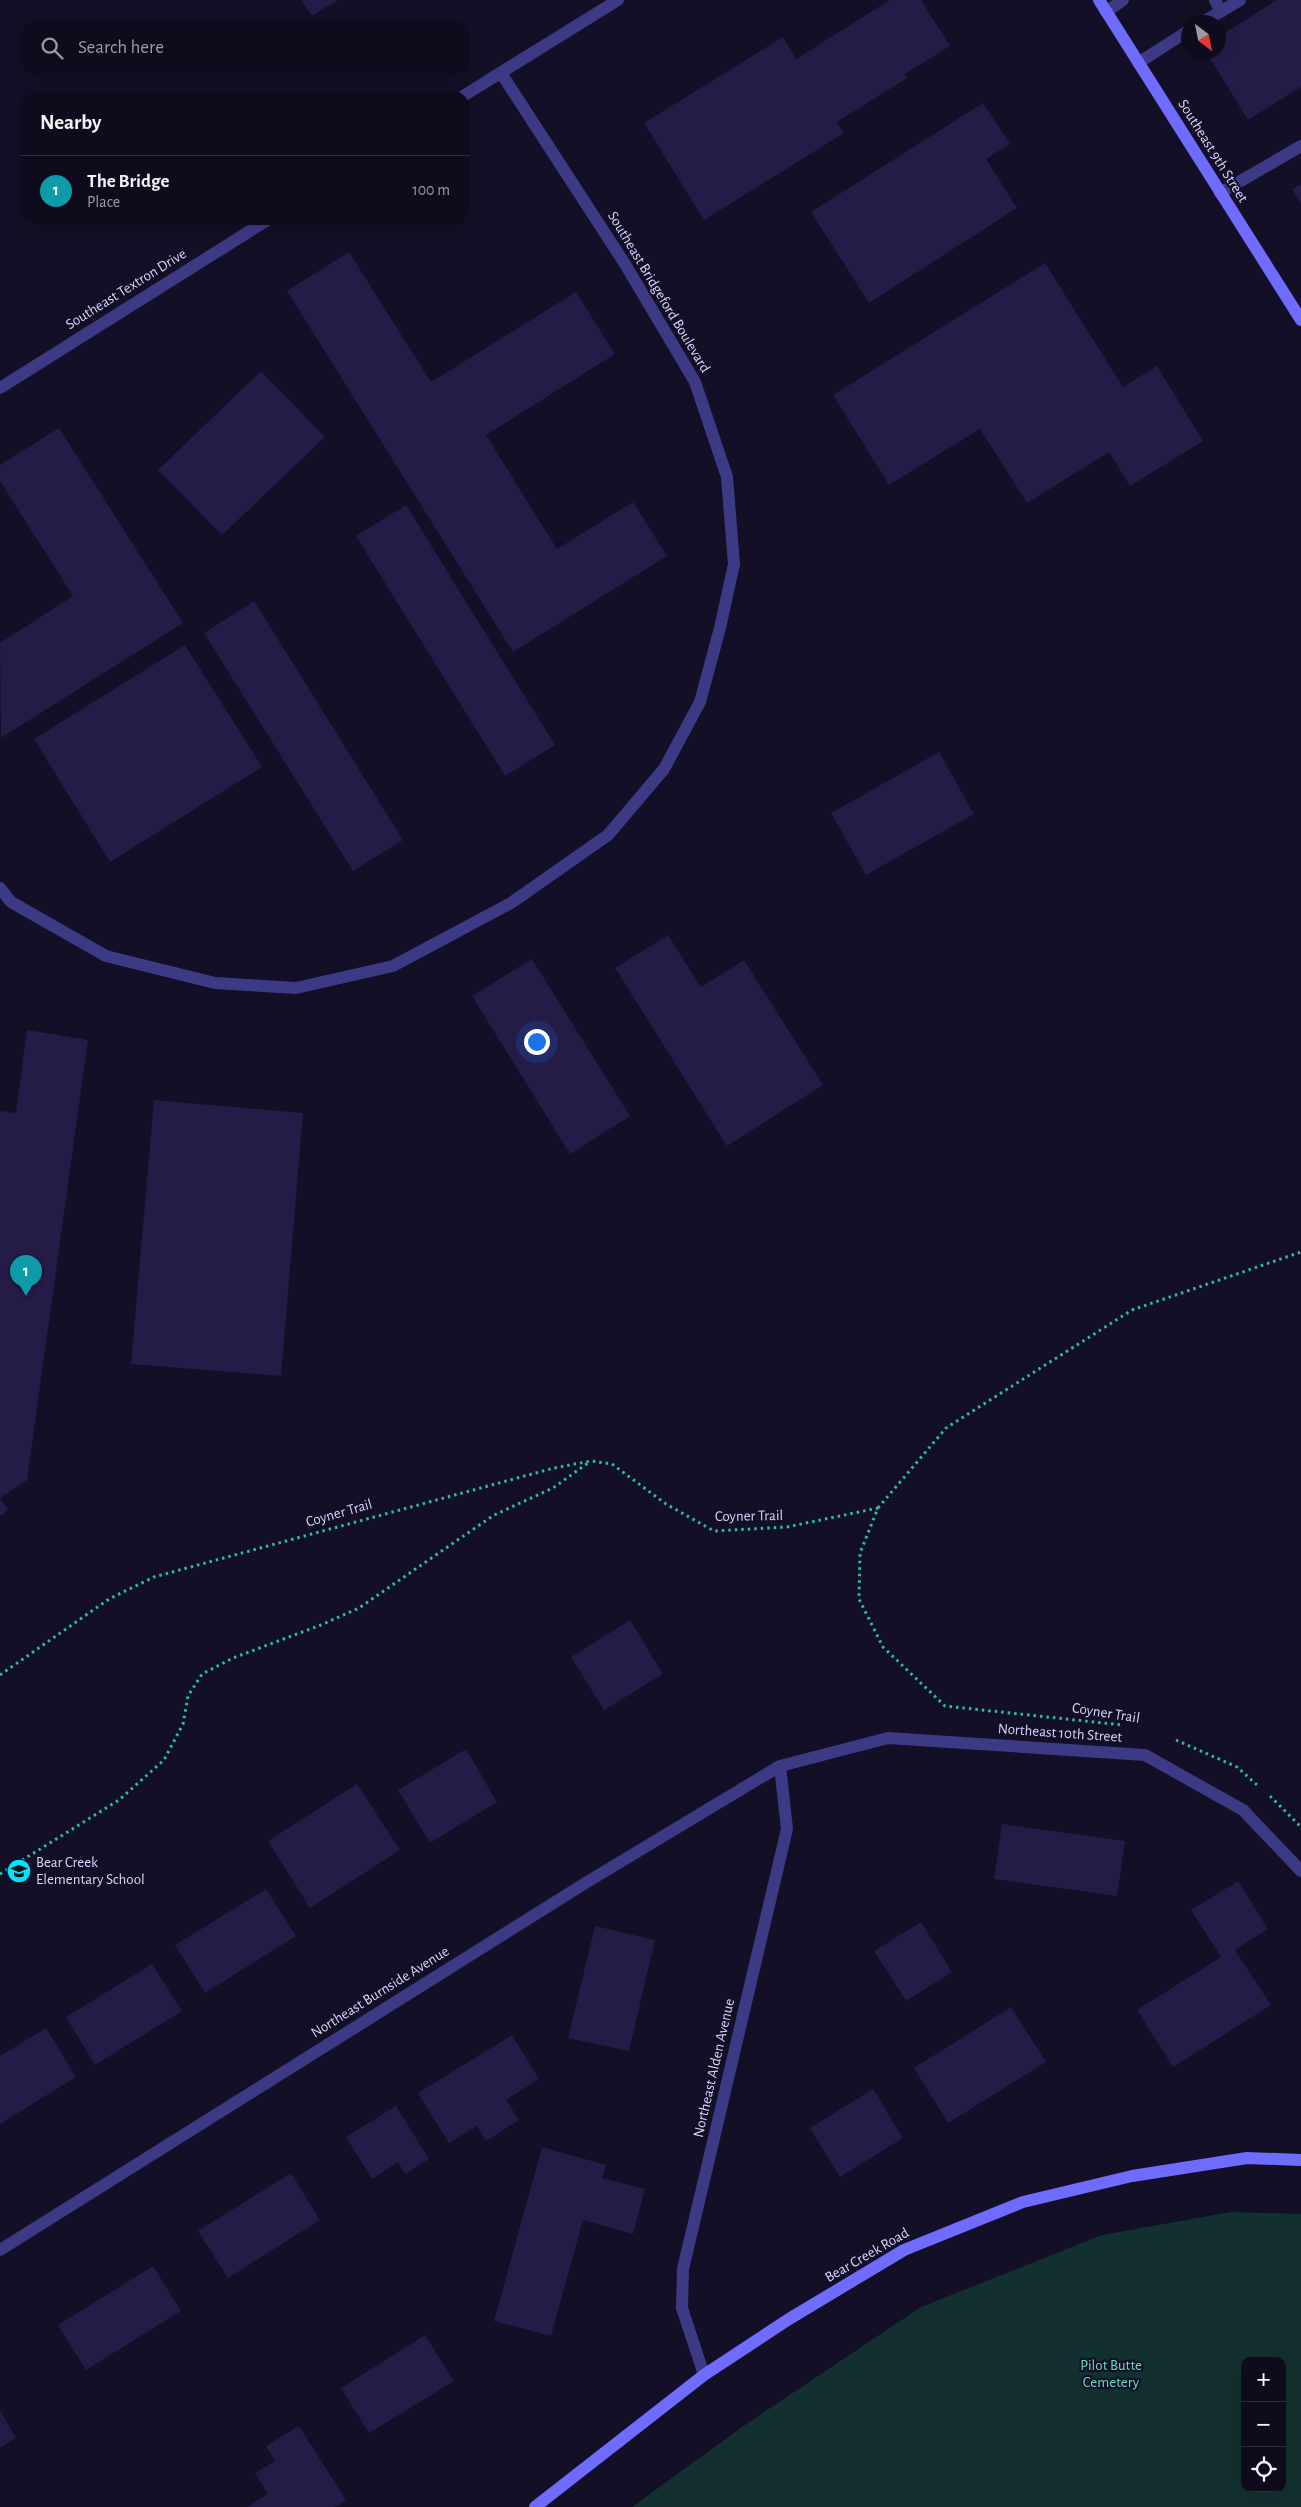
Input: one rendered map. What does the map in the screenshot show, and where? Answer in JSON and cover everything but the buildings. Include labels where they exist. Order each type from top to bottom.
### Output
[{"type":"street","points":[[470,92],[618,0]]},
{"type":"street","name":"Southeast 9th Street","points":[[1099,0],[1301,319]]},
{"type":"street","points":[[1106,12],[1123,0]]},
{"type":"street","points":[[1218,6],[1240,0]]},
{"type":"street","points":[[1138,63],[1181,35]]},
{"type":"street","name":"Southeast Bridgeford Boulevard","points":[[0,888],[12,902],[106,956],[215,983],[296,988],[393,966],[511,903],[608,835],[664,769],[700,702],[720,628],[734,564],[727,476],[695,382],[624,264],[501,73]]},
{"type":"street","points":[[1220,193],[1301,146]]},
{"type":"street","name":"Southeast Textron Drive","points":[[0,388],[259,225]]},
{"type":"street","name":"Northeast 10th Street","points":[[780,1766],[888,1738],[1145,1755],[1243,1810],[1301,1871]]},
{"type":"street","name":"Northeast Burnside Avenue","points":[[0,2250],[587,1882],[780,1766]]},
{"type":"street","name":"Northeast Alden Avenue","points":[[704,2375],[682,2308],[683,2269],[787,1829],[780,1766]]},
{"type":"street","name":"Bear Creek Road","points":[[535,2507],[704,2375],[789,2319],[904,2250],[1023,2202],[1151,2173],[1247,2158],[1301,2160]]},
{"type":"path","points":[[878,1508],[946,1428],[1132,1310],[1301,1252]]},
{"type":"path","points":[[0,1874],[119,1800],[164,1760],[182,1724],[188,1696],[202,1674],[233,1658],[359,1608],[494,1515],[553,1488],[591,1461]]},
{"type":"path","name":"Coyner Trail","points":[[0,1675],[109,1599],[154,1577],[377,1514],[554,1468],[591,1461],[612,1464],[666,1504],[714,1531],[787,1527],[878,1508]]},
{"type":"path","name":"Coyner Trail","points":[[878,1508],[860,1553],[859,1599],[883,1647],[945,1706],[1126,1726]]},
{"type":"path","points":[[1170,1738],[1237,1767],[1258,1786]]},
{"type":"path","points":[[1266,1792],[1301,1827]]},
{"type":"green space","name":"Pilot Butte Cemetery","points":[[1231,2212],[1301,2214],[1301,2507],[632,2507],[742,2427],[921,2307],[1102,2235]]},
{"type":"place","name":"The Bridge","points":[[26,1296]]},
{"type":"place","name":"Bear Creek Elementary School","points":[[19,1871]]}]
